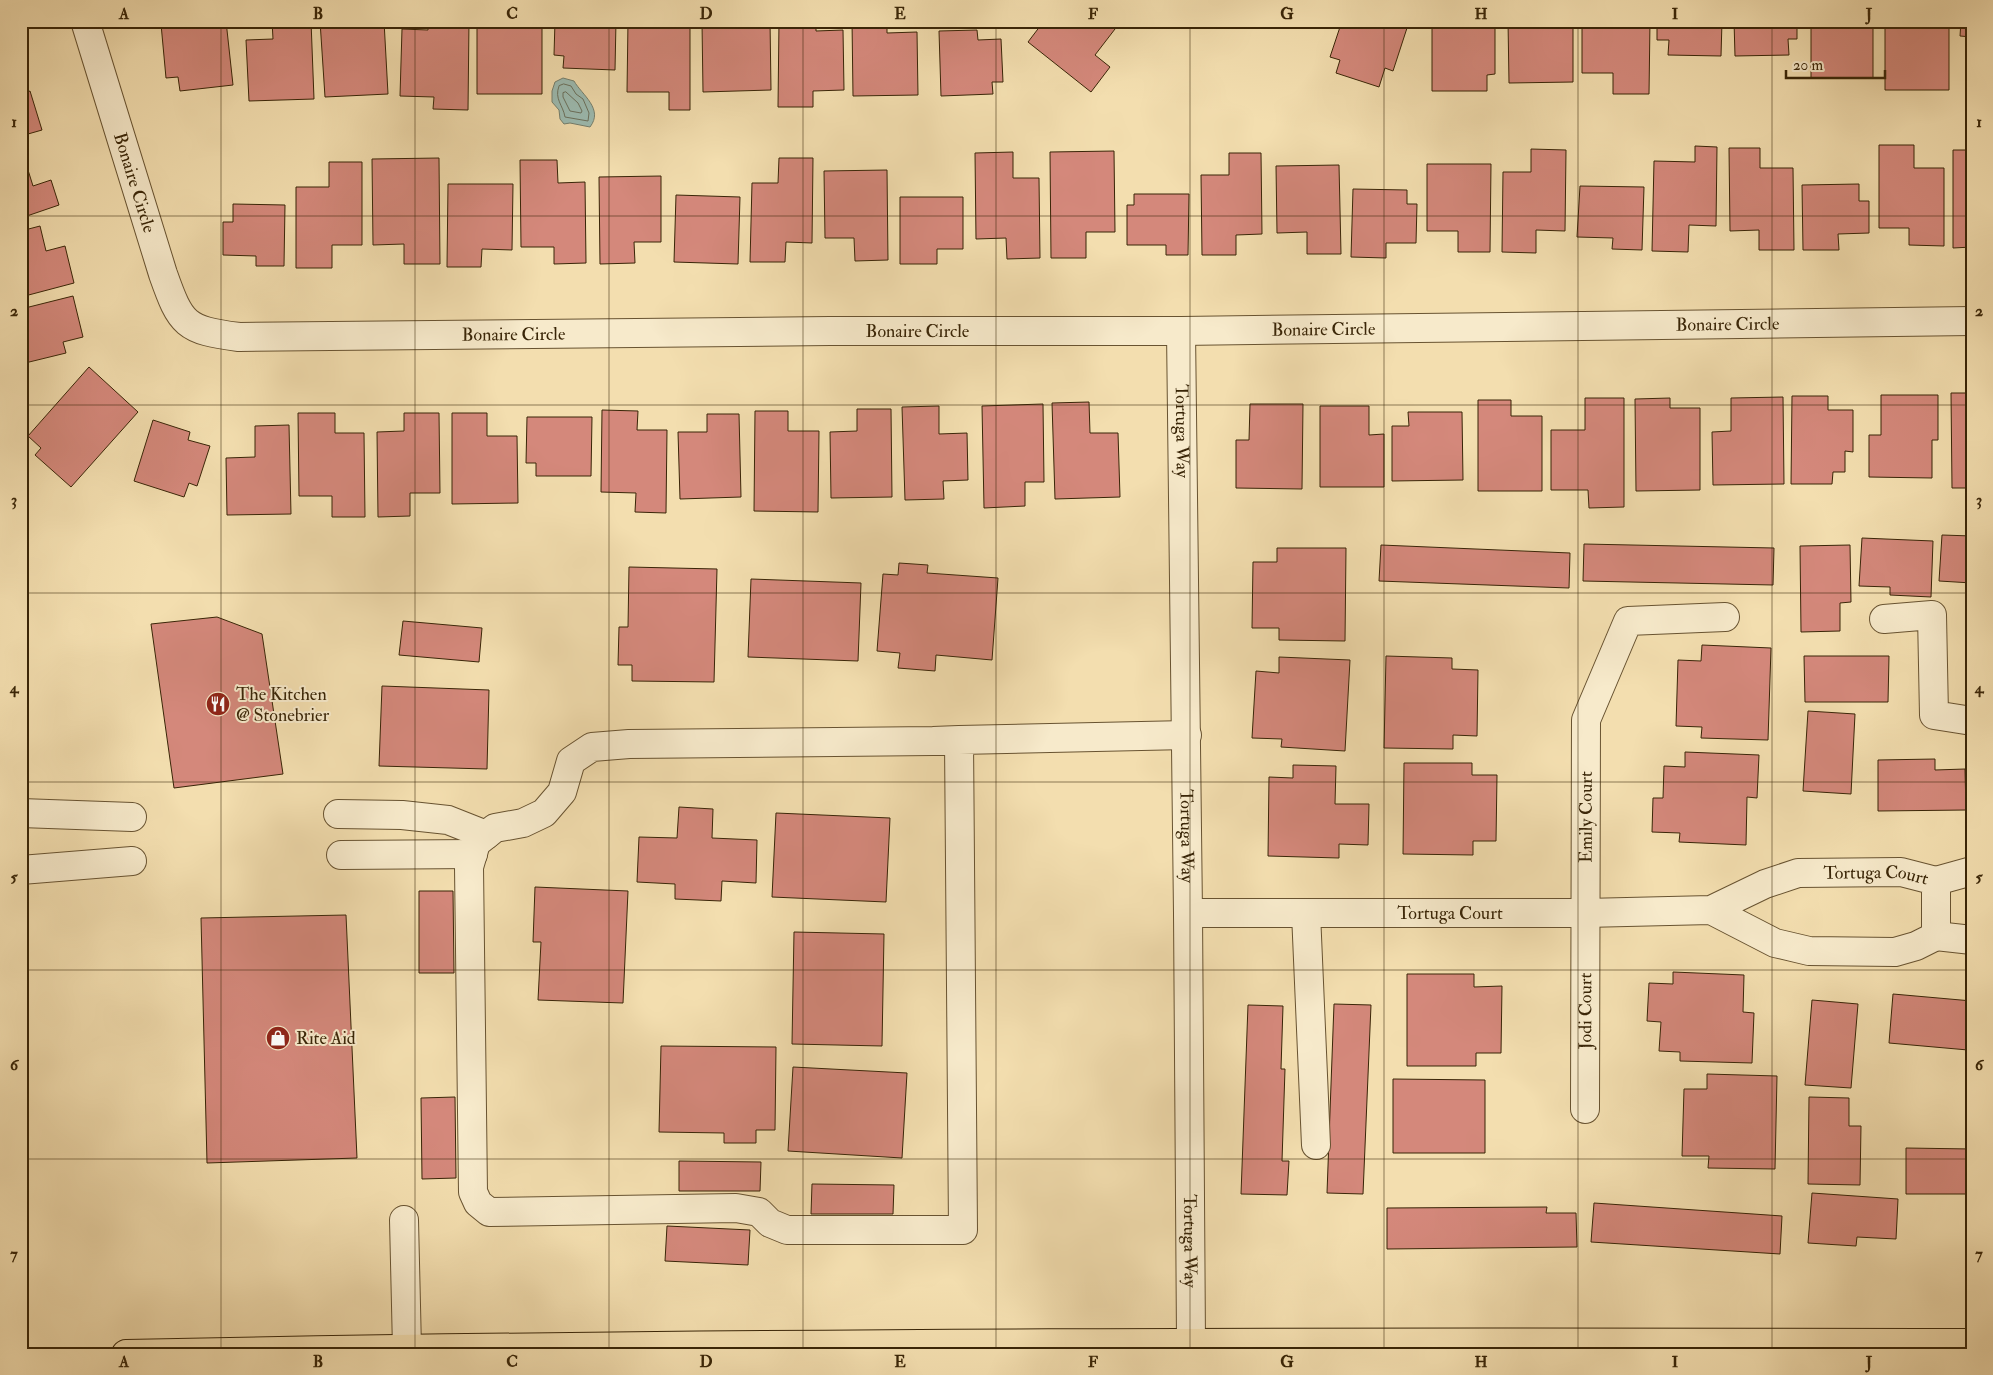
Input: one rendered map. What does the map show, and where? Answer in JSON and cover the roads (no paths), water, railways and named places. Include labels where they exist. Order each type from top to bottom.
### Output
[{"type":"main road","points":[[126,1354],[407,1348],[601,1350],[1191,1341],[1972,1343]]},
{"type":"street","name":"Bonaire Circle","points":[[85,21],[163,274],[176,309],[190,325],[210,334],[239,337],[830,331],[1181,332],[1972,321]]},
{"type":"street","name":"Tortuga Way","points":[[1181,332],[1187,735],[1191,1341]]},
{"type":"street","points":[[1884,619],[1932,615],[1934,715],[1972,720]]},
{"type":"street","name":"Emily Court","points":[[1585,913],[1586,720],[1628,621],[1725,617]]},
{"type":"street","points":[[959,740],[963,1230],[787,1230],[770,1223],[759,1212],[736,1208],[489,1212],[478,1203],[474,1192],[470,867],[479,844],[495,828],[523,823],[544,813],[562,792],[571,761],[592,747],[629,744],[1187,735]]},
{"type":"street","points":[[21,813],[132,817]]},
{"type":"street","points":[[338,814],[402,815],[448,820],[479,844]]},
{"type":"street","points":[[341,855],[479,844]]},
{"type":"street","points":[[21,870],[132,861]]},
{"type":"street","points":[[1936,881],[1972,871]]},
{"type":"street","name":"Tortuga Court","points":[[1188,913],[1585,913],[1711,910],[1765,884],[1798,873],[1901,872],[1936,881],[1936,936],[1916,946],[1895,952],[1809,951],[1775,943],[1711,910]]},
{"type":"street","points":[[1306,913],[1316,1145]]},
{"type":"street","name":"Jodi Court","points":[[1584,1109],[1585,913]]},
{"type":"street","points":[[1936,936],[1972,940]]},
{"type":"street","points":[[404,1220],[407,1348]]},
{"type":"water","points":[[563,78],[574,81],[593,108],[595,114],[590,127],[570,123],[564,124],[560,119],[559,110],[552,102],[552,91],[555,82]]},
{"type":"place","name":"The Kitchen @ Stonebrier","points":[[218,704]]},
{"type":"place","name":"Rite Aid","points":[[278,1038]]}]
